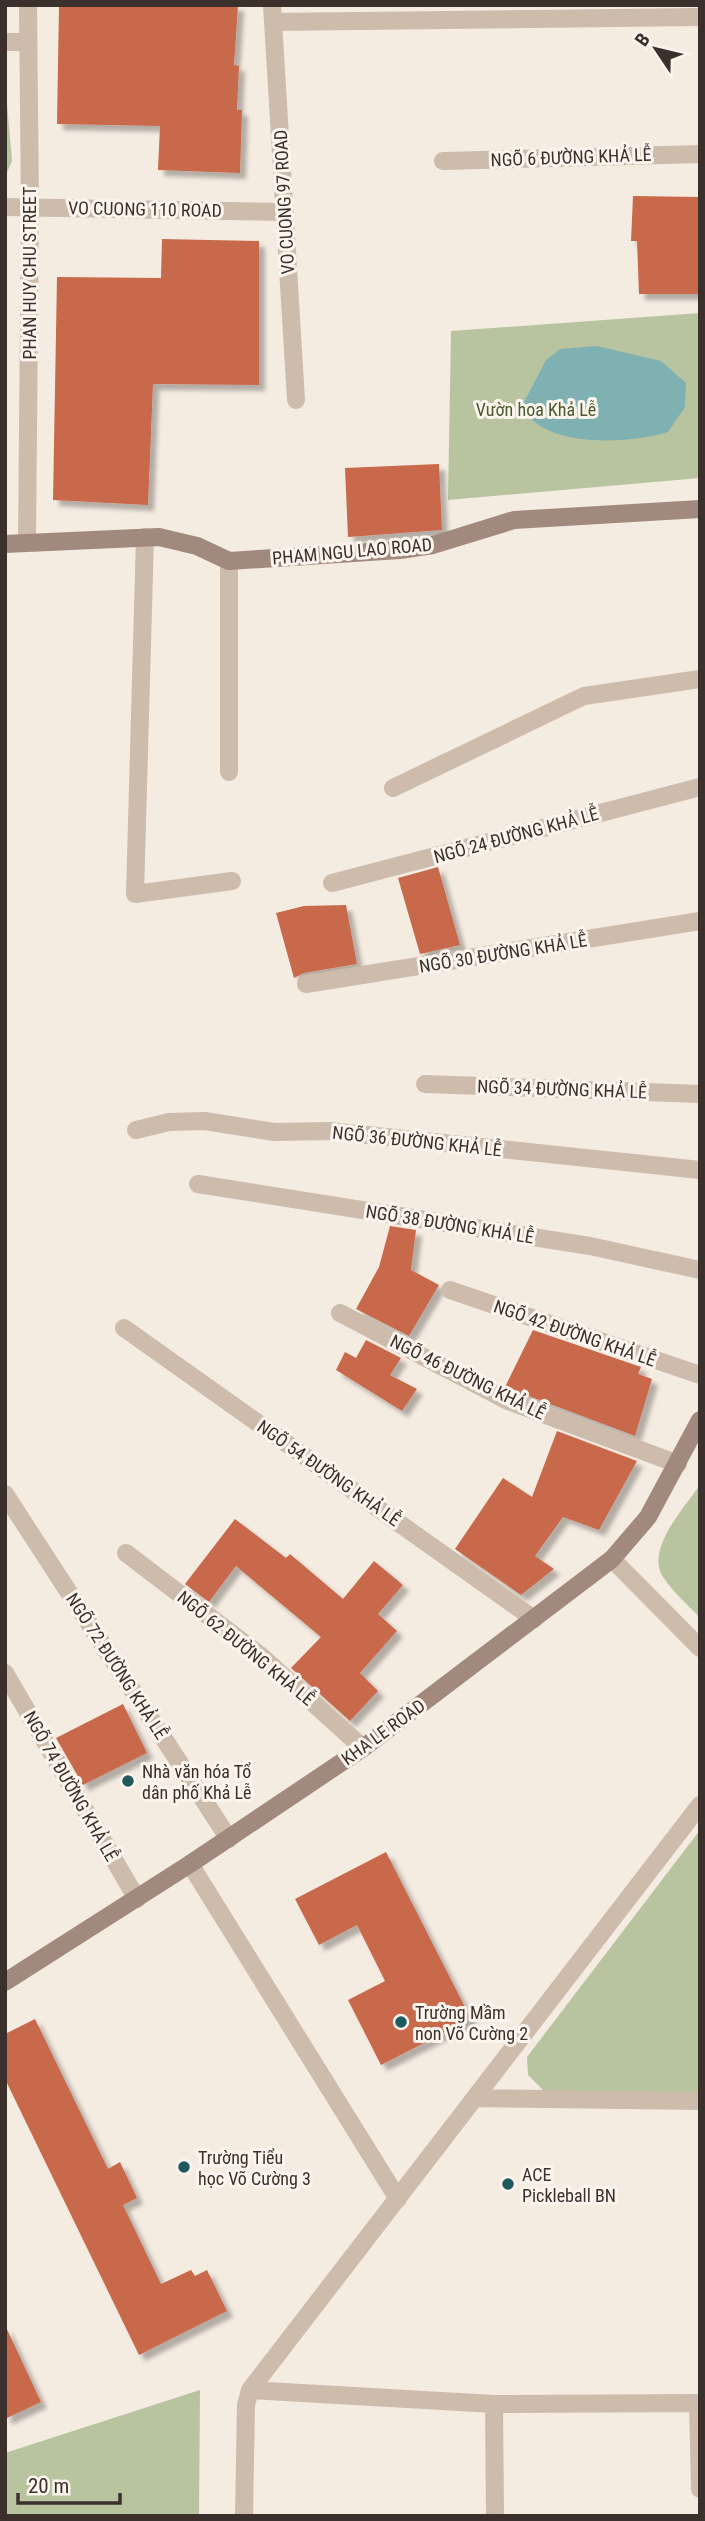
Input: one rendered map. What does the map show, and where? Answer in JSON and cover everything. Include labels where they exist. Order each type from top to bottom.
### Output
[{"type":"street","name":"PHAN HUY CHU STREET","points":[[27,541],[30,207],[28,5]]},
{"type":"street","points":[[273,13],[700,17]]},
{"type":"street","name":"VO CUONG 97 ROAD","points":[[273,13],[296,400]]},
{"type":"street","points":[[5,42],[27,42]]},
{"type":"street","name":"NGÕ 6 ĐƯỜNG KHẢ LỄ","points":[[443,161],[700,154]]},
{"type":"street","name":"VO CUONG 110 ROAD","points":[[5,206],[285,212]]},
{"type":"street","name":"PHAM NGU LAO ROAD","points":[[5,544],[145,537],[177,539],[229,561],[400,550],[433,545],[514,520],[700,509]]},
{"type":"street","points":[[145,537],[135,894],[232,881]]},
{"type":"street","points":[[229,561],[229,772]]},
{"type":"street","points":[[393,789],[584,696],[700,678]]},
{"type":"street","name":"NGÕ 24 ĐƯỜNG KHẢ LỄ","points":[[332,883],[700,787]]},
{"type":"street","name":"NGÕ 30 ĐƯỜNG KHẢ LỄ","points":[[306,984],[700,921]]},
{"type":"street","name":"NGÕ 34 ĐƯỜNG KHẢ LỄ","points":[[425,1084],[700,1094]]},
{"type":"street","name":"NGÕ 36 ĐƯỜNG KHẢ LỄ","points":[[136,1130],[169,1122],[205,1121],[274,1132],[329,1132],[700,1170]]},
{"type":"street","name":"NGÕ 38 ĐƯỜNG KHẢ LỄ","points":[[198,1184],[590,1246],[700,1270]]},
{"type":"street","name":"NGÕ 42 ĐƯỜNG KHẢ LỄ","points":[[450,1290],[700,1375]]},
{"type":"street","name":"NGÕ 46 ĐƯỜNG KHẢ LỄ","points":[[340,1313],[508,1401],[678,1464]]},
{"type":"street","name":"NGÕ 54 ĐƯỜNG KHẢ LỄ","points":[[124,1328],[534,1619]]},
{"type":"street","name":"KHA LE ROAD","points":[[5,1982],[229,1839],[363,1748],[612,1559],[648,1517],[700,1420]]},
{"type":"street","name":"NGÕ 72 ĐƯỜNG KHẢ LỄ","points":[[5,1494],[229,1839]]},
{"type":"street","name":"NGÕ 62 ĐƯỜNG KHẢ LỄ","points":[[126,1553],[261,1657],[363,1748]]},
{"type":"street","points":[[612,1559],[700,1648]]},
{"type":"street","name":"NGÕ 74 ĐƯỜNG KHẢ LỄ","points":[[5,1674],[137,1899]]},
{"type":"street","points":[[244,2516],[246,2405],[250,2390],[700,1805]]},
{"type":"street","points":[[190,1864],[398,2199]]},
{"type":"street","points":[[475,2098],[700,2101]]},
{"type":"street","points":[[250,2390],[494,2404],[699,2403],[700,2489]]},
{"type":"street","points":[[494,2404],[495,2516]]},
{"type":"green space","points":[[5,81],[12,161],[5,177]]},
{"type":"green space","name":"Vườn hoa Khả Lễ","points":[[700,313],[700,478],[448,500],[451,331]]},
{"type":"green space","points":[[700,1485],[700,1618],[663,1577],[659,1554],[669,1529]]},
{"type":"green space","points":[[700,1830],[700,2095],[544,2091],[528,2075],[527,2057]]},
{"type":"green space","points":[[200,2390],[199,2516],[5,2516],[5,2453]]},
{"type":"water","points":[[597,346],[661,361],[686,383],[685,407],[668,432],[631,439],[588,440],[547,430],[532,420],[522,406],[546,360],[560,349]]},
{"type":"building","points":[[59,5],[238,5],[234,65],[239,66],[237,110],[242,110],[240,173],[158,170],[160,126],[57,124]]},
{"type":"building","points":[[633,196],[700,197],[700,294],[639,294],[637,241],[631,241]]},
{"type":"building","points":[[162,239],[259,241],[259,385],[153,384],[148,505],[53,500],[57,277],[161,278]]},
{"type":"building","points":[[439,464],[442,530],[348,537],[345,468]]},
{"type":"building","points":[[438,867],[460,945],[420,954],[398,878]]},
{"type":"building","points":[[346,905],[357,964],[304,973],[294,978],[276,913],[304,906]]},
{"type":"building","points":[[390,1226],[416,1230],[411,1270],[439,1285],[409,1336],[356,1309],[379,1267]]},
{"type":"building","points":[[533,1330],[641,1367],[638,1374],[652,1379],[635,1436],[505,1387]]},
{"type":"building","points":[[366,1340],[401,1358],[390,1375],[417,1389],[402,1411],[336,1370],[345,1352],[356,1358]]},
{"type":"building","points":[[557,1431],[637,1461],[599,1530],[563,1517],[535,1556],[554,1569],[521,1595],[455,1549],[503,1478],[532,1497]]},
{"type":"building","points":[[235,1519],[286,1558],[290,1554],[343,1599],[374,1561],[403,1585],[378,1614],[397,1631],[360,1673],[378,1691],[350,1721],[291,1668],[321,1637],[236,1566],[209,1602],[185,1584]]},
{"type":"building","points":[[123,1704],[147,1753],[83,1785],[56,1738]]},
{"type":"building","points":[[386,1852],[471,2019],[381,2065],[348,2000],[385,1981],[357,1925],[319,1945],[295,1899]]},
{"type":"building","points":[[35,2019],[108,2169],[120,2162],[137,2198],[123,2205],[161,2284],[191,2270],[195,2276],[207,2270],[227,2311],[139,2355],[5,2079],[5,2034]]},
{"type":"building","points":[[5,2325],[41,2402],[5,2419]]},
{"type":"place","name":"Nhà văn hóa Tổ dân phố Khả Lễ","points":[[128,1781]]},
{"type":"place","name":"Trường Mầm non Võ Cường 2","points":[[401,2022]]},
{"type":"place","name":"Trường Tiểu học Võ Cường 3","points":[[184,2167]]},
{"type":"place","name":"ACE Pickleball BN","points":[[508,2184]]}]
